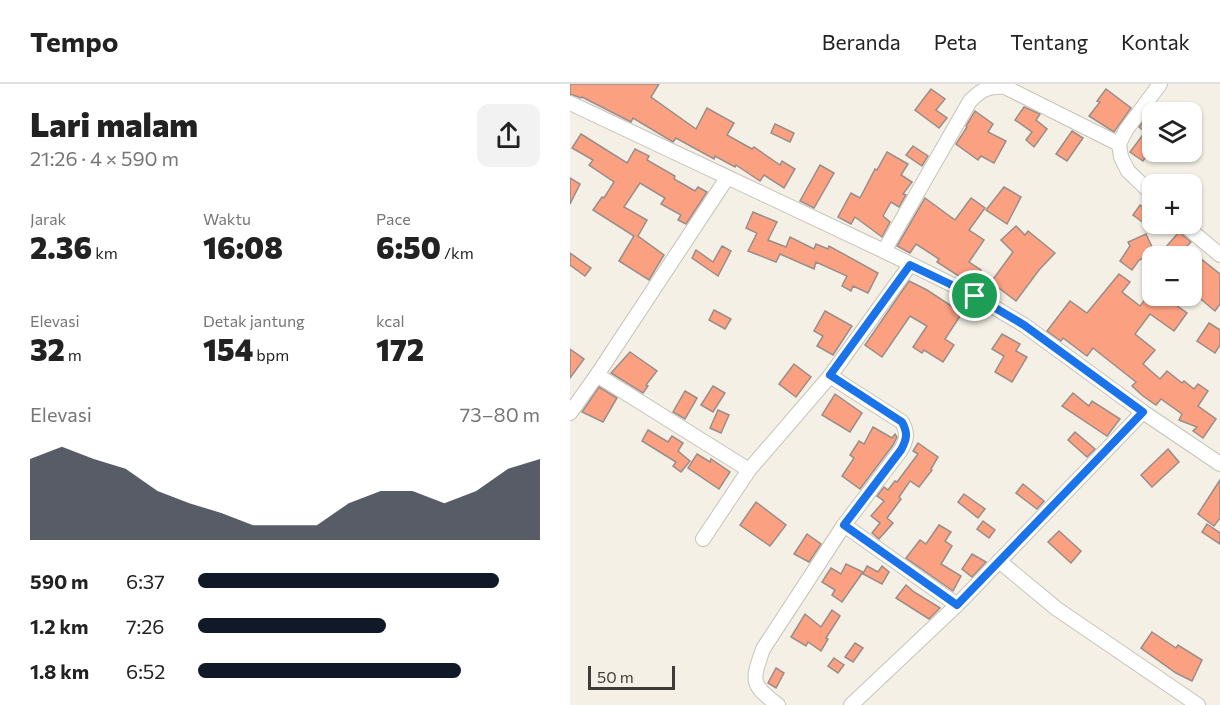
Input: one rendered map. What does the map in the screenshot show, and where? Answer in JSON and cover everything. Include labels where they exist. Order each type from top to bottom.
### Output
[{"type":"street","points":[[1142,184],[1128,171],[1120,157],[1119,144],[1126,130],[1160,84]]},
{"type":"street","points":[[884,251],[970,101],[981,90],[992,86],[1005,87],[1119,144]]},
{"type":"street","points":[[570,103],[975,296],[1024,325],[1143,412],[1218,459]]},
{"type":"street","points":[[570,413],[727,178]]},
{"type":"street","points":[[1195,234],[1220,255]]},
{"type":"street","points":[[703,538],[749,470],[830,375],[910,265]]},
{"type":"street","points":[[597,375],[749,470]]},
{"type":"street","points":[[778,705],[762,692],[755,682],[755,673],[763,650],[844,525],[901,450],[906,440],[907,431],[902,422],[830,375]]},
{"type":"street","points":[[851,705],[957,605],[1143,412]]},
{"type":"street","points":[[844,525],[957,605]]},
{"type":"street","points":[[999,561],[1057,609],[1198,705]]},
{"type":"building","points":[[570,84],[659,84],[651,97],[696,129],[707,108],[734,123],[727,135],[752,149],[754,147],[780,165],[782,161],[795,169],[784,188],[764,175],[760,181],[736,165],[735,167],[715,156],[714,159],[676,138],[673,142],[633,118],[631,122],[582,97],[570,94]]},
{"type":"building","points":[[931,89],[945,99],[936,110],[947,118],[939,128],[915,110]]},
{"type":"building","points":[[1106,89],[1131,108],[1114,132],[1089,116],[1100,102],[1097,101]]},
{"type":"building","points":[[1024,107],[1040,114],[1036,120],[1047,129],[1034,147],[1026,140],[1032,132],[1015,120]]},
{"type":"building","points":[[975,111],[993,124],[988,132],[1006,141],[994,163],[981,156],[978,160],[956,144]]},
{"type":"building","points":[[775,124],[794,133],[790,142],[771,133]]},
{"type":"building","points":[[1072,131],[1083,138],[1067,161],[1056,154]]},
{"type":"building","points":[[581,134],[627,163],[635,149],[649,156],[647,160],[675,176],[674,179],[695,191],[698,187],[707,192],[686,224],[678,220],[681,215],[661,204],[665,198],[640,183],[624,207],[647,220],[638,236],[664,255],[649,280],[619,261],[634,236],[593,210],[614,182],[589,165],[593,160],[572,148]]},
{"type":"building","points":[[1142,136],[1142,160],[1130,152]]},
{"type":"building","points":[[913,146],[928,156],[922,166],[906,155]]},
{"type":"building","points":[[887,152],[908,164],[901,175],[912,182],[903,194],[906,195],[899,207],[891,202],[883,216],[890,222],[882,237],[855,217],[851,224],[838,217],[851,193],[860,198]]},
{"type":"building","points":[[820,165],[834,173],[814,208],[800,201]]},
{"type":"building","points":[[570,178],[580,184],[570,204]]},
{"type":"building","points":[[1004,187],[1021,197],[1007,224],[986,210]]},
{"type":"building","points":[[925,198],[955,220],[971,198],[985,208],[969,230],[984,240],[969,262],[981,270],[971,284],[937,262],[939,259],[916,244],[910,253],[897,246]]},
{"type":"building","points":[[1140,205],[1142,206],[1142,222],[1133,215]]},
{"type":"building","points":[[753,212],[777,222],[768,240],[786,247],[790,237],[814,249],[816,244],[828,249],[829,246],[878,273],[868,293],[853,286],[851,291],[842,286],[847,276],[816,262],[814,269],[780,254],[776,262],[748,251],[757,233],[746,228]]},
{"type":"building","points":[[1016,226],[1025,235],[1028,231],[1055,253],[1016,301],[991,282],[1013,252],[1001,240]]},
{"type":"building","points":[[1146,234],[1152,246],[1142,246],[1142,259],[1132,270],[1120,261],[1130,246],[1128,242]]},
{"type":"building","points":[[1177,234],[1181,234],[1191,242],[1187,246],[1167,246]]},
{"type":"building","points":[[722,246],[731,251],[718,276],[692,258],[696,250],[713,262]]},
{"type":"building","points":[[570,253],[591,268],[585,276],[570,265]]},
{"type":"building","points":[[1202,260],[1220,274],[1220,304],[1215,311],[1202,300]]},
{"type":"building","points":[[1119,274],[1130,282],[1122,292],[1140,306],[1142,304],[1142,306],[1177,306],[1187,313],[1174,331],[1150,314],[1135,334],[1155,350],[1143,364],[1160,379],[1167,371],[1194,389],[1198,384],[1208,391],[1198,406],[1216,419],[1203,438],[1193,431],[1197,427],[1179,420],[1182,414],[1161,399],[1156,405],[1143,396],[1132,386],[1136,382],[1093,348],[1087,356],[1063,338],[1061,341],[1047,331],[1070,301],[1087,313]]},
{"type":"building","points":[[909,281],[962,313],[945,339],[954,345],[943,362],[924,350],[922,353],[913,347],[927,326],[910,316],[882,357],[865,345]]},
{"type":"building","points":[[714,310],[731,319],[725,329],[709,320]]},
{"type":"building","points":[[825,311],[852,326],[833,355],[817,346],[823,336],[814,331]]},
{"type":"building","points":[[1209,323],[1220,330],[1220,345],[1215,353],[1197,341]]},
{"type":"building","points":[[1002,334],[1020,344],[1016,351],[1027,357],[1012,382],[995,372],[1004,356],[992,349]]},
{"type":"building","points":[[570,349],[584,359],[570,378]]},
{"type":"building","points":[[630,352],[657,371],[643,393],[611,373]]},
{"type":"building","points":[[794,364],[811,377],[796,397],[779,384]]},
{"type":"building","points":[[713,386],[725,393],[713,412],[701,405]]},
{"type":"building","points":[[599,387],[617,398],[603,422],[582,412]]},
{"type":"building","points":[[685,391],[697,398],[685,419],[673,412]]},
{"type":"building","points":[[1073,393],[1089,406],[1092,401],[1120,419],[1107,436],[1062,406]]},
{"type":"building","points":[[835,394],[862,413],[850,432],[822,415]]},
{"type":"building","points":[[718,410],[729,415],[721,433],[710,428]]},
{"type":"building","points":[[873,427],[892,438],[895,434],[897,437],[860,489],[842,476],[854,458],[850,455],[859,441],[864,444]]},
{"type":"building","points":[[648,430],[668,442],[672,436],[683,443],[678,451],[690,461],[681,472],[673,466],[676,462],[642,441]]},
{"type":"building","points":[[1075,432],[1095,449],[1087,457],[1068,440]]},
{"type":"building","points":[[918,443],[938,457],[932,470],[919,487],[910,481],[899,497],[901,499],[887,518],[893,523],[879,539],[872,533],[880,523],[871,516],[884,501],[877,496],[884,487],[888,490],[895,481],[897,482],[918,454],[913,451]]},
{"type":"building","points":[[1168,449],[1179,462],[1152,487],[1141,475]]},
{"type":"building","points":[[697,454],[710,462],[711,459],[730,472],[719,489],[688,468]]},
{"type":"building","points":[[1220,480],[1220,518],[1214,526],[1198,514]]},
{"type":"building","points":[[1023,484],[1044,501],[1037,509],[1016,493]]},
{"type":"building","points":[[964,494],[985,509],[978,518],[958,502]]},
{"type":"building","points":[[756,502],[786,525],[770,546],[740,525]]},
{"type":"building","points":[[983,521],[995,530],[989,538],[977,529]]},
{"type":"building","points":[[1207,524],[1220,533],[1220,544],[1202,532]]},
{"type":"building","points":[[939,525],[951,532],[945,541],[952,546],[941,564],[961,576],[953,591],[906,558],[920,540],[926,544]]},
{"type":"building","points":[[1059,531],[1081,551],[1071,563],[1048,542]]},
{"type":"building","points":[[807,534],[821,544],[809,562],[794,554]]},
{"type":"building","points":[[972,554],[986,562],[972,577],[962,569]]},
{"type":"building","points":[[846,564],[863,572],[842,602],[832,595],[835,590],[822,582],[831,568],[841,574]]},
{"type":"building","points":[[867,566],[878,572],[882,566],[889,572],[882,584],[863,574]]},
{"type":"building","points":[[906,585],[940,608],[929,619],[896,598]]},
{"type":"building","points":[[832,610],[840,616],[826,638],[828,639],[821,651],[808,642],[806,646],[791,637],[805,614],[821,627]]},
{"type":"building","points":[[1152,632],[1176,648],[1178,645],[1202,660],[1192,681],[1176,673],[1141,648]]},
{"type":"building","points":[[855,643],[863,648],[853,662],[845,657]]},
{"type":"building","points":[[834,658],[844,665],[838,673],[828,666]]},
{"type":"building","points":[[776,668],[784,673],[776,688],[768,683]]},
{"type":"route","points":[[910,265],[975,296],[1024,325],[1143,412],[957,605],[844,525],[901,450],[907,431],[902,422],[830,375],[910,265]]}]
